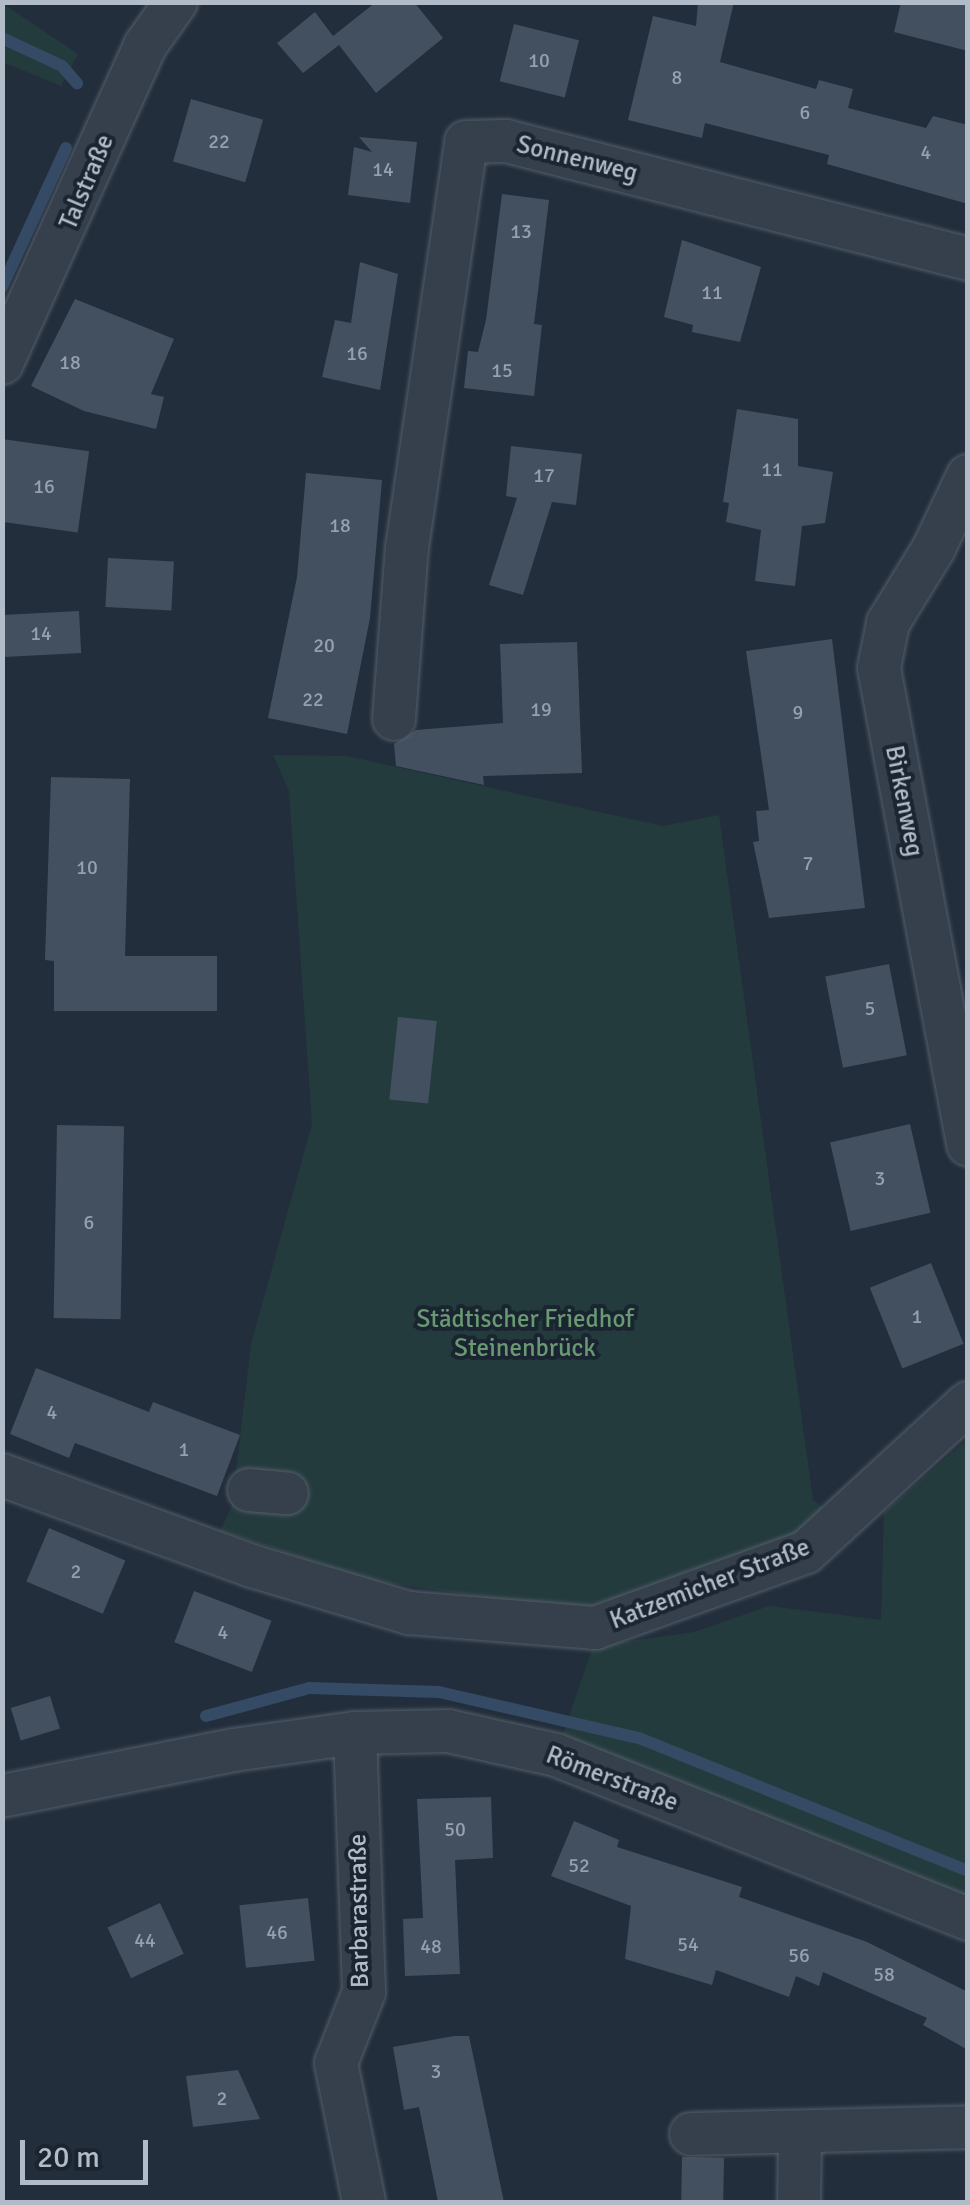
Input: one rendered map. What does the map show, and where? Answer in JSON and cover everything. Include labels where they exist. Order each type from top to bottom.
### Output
[{"type":"street","name":"Talstraße","points":[[2,364],[145,46],[176,2]]},
{"type":"street","name":"Sonnenweg","points":[[394,718],[407,548],[466,142],[506,141],[968,259]]},
{"type":"street","name":"Birkenweg","points":[[968,476],[934,548],[888,623],[880,668],[968,1145]]},
{"type":"street","name":"Katzemicher Straße","points":[[2,1475],[252,1566],[409,1613],[596,1628],[806,1552],[968,1403]]},
{"type":"street","name":"Römerstraße","points":[[2,1796],[354,1732],[448,1731],[556,1755],[968,1919]]},
{"type":"street","name":"Barbarastraße","points":[[354,1732],[364,1992],[336,2063],[364,2202]]},
{"type":"street","points":[[691,2134],[800,2136],[968,2127]]},
{"type":"street","points":[[799,2202],[800,2136]]},
{"type":"green space","points":[[2,3],[78,54],[61,86],[3,62]]},
{"type":"green space","name":"Städtischer Friedhof Steinenbrück","points":[[273,755],[347,756],[663,826],[719,815],[813,1500],[824,1509],[779,1548],[591,1613],[375,1581],[220,1531],[232,1506],[251,1344],[312,1124],[289,791]]},
{"type":"green space","points":[[967,1440],[967,1919],[556,1755],[593,1646],[694,1632],[769,1606],[881,1620],[884,1512]]},
{"type":"building","points":[[376,2],[414,2],[443,38],[376,93],[339,45],[303,73],[277,43],[315,12],[333,36]]},
{"type":"building","points":[[698,2],[734,2],[720,62],[816,89],[819,80],[853,89],[848,108],[926,128],[933,116],[968,125],[968,204],[827,164],[829,155],[705,123],[702,138],[628,120],[653,16],[696,26]]},
{"type":"building","points":[[901,2],[968,2],[968,51],[894,32]]},
{"type":"building","points":[[514,24],[579,40],[565,97],[500,81]]},
{"type":"building","points":[[191,99],[263,120],[245,182],[173,161]]},
{"type":"building","points":[[359,137],[417,142],[410,203],[348,195],[354,147],[372,152]]},
{"type":"building","points":[[502,194],[549,200],[534,324],[542,325],[534,396],[464,388],[468,351],[478,352],[486,320]]},
{"type":"building","points":[[682,240],[761,267],[740,342],[692,332],[693,325],[664,317]]},
{"type":"building","points":[[360,262],[398,274],[380,390],[322,377],[335,320],[351,323]]},
{"type":"building","points":[[75,299],[174,339],[151,394],[164,397],[156,429],[84,411],[31,386]]},
{"type":"building","points":[[737,409],[798,419],[798,466],[833,472],[825,523],[802,526],[795,586],[755,581],[761,530],[726,522],[729,503],[723,502]]},
{"type":"building","points":[[2,439],[89,451],[78,532],[2,522]]},
{"type":"building","points":[[511,446],[582,454],[576,505],[552,502],[523,595],[489,585],[517,498],[506,496]]},
{"type":"building","points":[[306,473],[382,480],[370,618],[347,734],[268,718],[297,577]]},
{"type":"building","points":[[108,558],[174,561],[171,610],[105,607]]},
{"type":"building","points":[[79,611],[81,653],[4,657],[2,615]]},
{"type":"building","points":[[832,639],[865,908],[769,918],[753,842],[759,841],[756,811],[769,810],[746,651]]},
{"type":"building","points":[[577,642],[582,773],[483,776],[484,785],[396,766],[394,744],[416,730],[503,723],[500,644]]},
{"type":"building","points":[[51,777],[130,779],[125,956],[217,956],[217,1011],[54,1011],[54,961],[45,960]]},
{"type":"building","points":[[889,964],[907,1055],[843,1068],[825,976]]},
{"type":"building","points":[[398,1017],[437,1021],[428,1104],[389,1100]]},
{"type":"building","points":[[910,1124],[930,1213],[851,1231],[830,1142]]},
{"type":"building","points":[[57,1125],[124,1126],[121,1319],[54,1318]]},
{"type":"building","points":[[931,1263],[964,1344],[902,1368],[870,1288]]},
{"type":"building","points":[[36,1368],[149,1412],[153,1402],[240,1435],[217,1496],[75,1443],[69,1458],[10,1434]]},
{"type":"building","points":[[49,1528],[125,1560],[103,1614],[26,1581]]},
{"type":"building","points":[[194,1591],[271,1621],[252,1672],[174,1642]]},
{"type":"building","points":[[50,1696],[60,1729],[21,1741],[11,1708]]},
{"type":"building","points":[[491,1797],[493,1858],[455,1860],[460,1974],[405,1976],[403,1919],[423,1918],[417,1799]]},
{"type":"building","points":[[574,1821],[619,1840],[617,1847],[742,1887],[739,1897],[867,1942],[968,1992],[968,2050],[923,2025],[927,2018],[823,1972],[819,1986],[796,1976],[789,1997],[716,1970],[712,1985],[625,1959],[631,1906],[551,1876]]},
{"type":"building","points":[[308,1898],[315,1961],[246,1968],[239,1905]]},
{"type":"building","points":[[160,1903],[184,1954],[131,1978],[107,1928]]},
{"type":"building","points":[[469,2036],[504,2202],[438,2202],[419,2107],[404,2110],[393,2047]]},
{"type":"building","points":[[238,2070],[260,2119],[193,2127],[186,2076]]},
{"type":"building","points":[[682,2157],[724,2158],[723,2202],[681,2202]]},
{"type":"waterway","points":[[2,38],[62,66],[77,83]]},
{"type":"waterway","points":[[2,287],[66,148]]},
{"type":"waterway","points":[[206,1716],[309,1688],[439,1692],[639,1738],[968,1871]]}]
